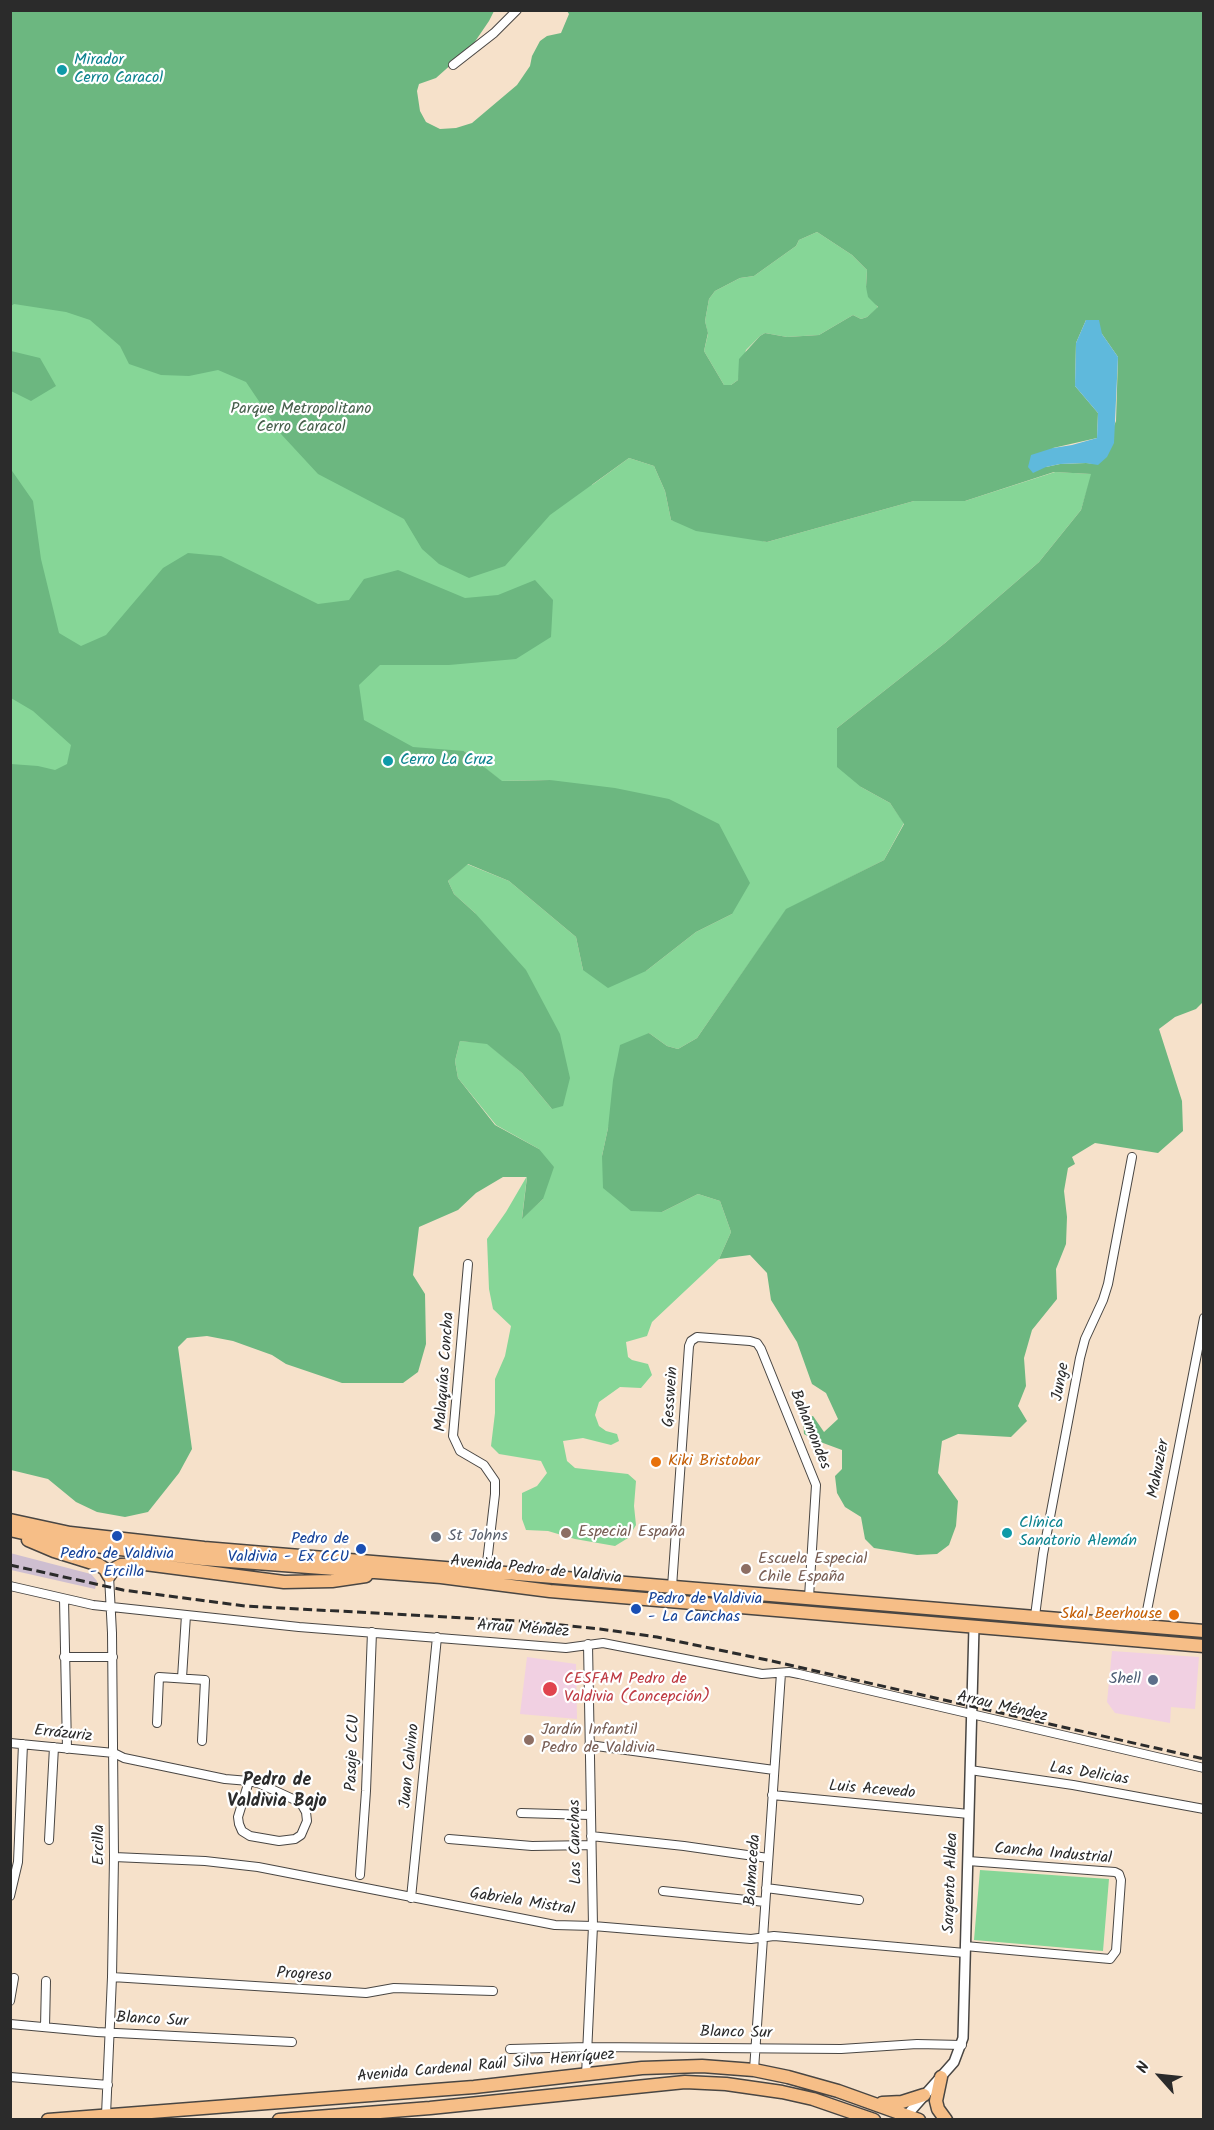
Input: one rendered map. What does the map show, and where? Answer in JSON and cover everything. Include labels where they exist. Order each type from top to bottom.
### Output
[{"type":"main road","name":"Avenida Pedro de Valdivia","points":[[12,1527],[62,1542],[203,1559],[320,1562],[486,1571],[1203,1631]]},
{"type":"main road","name":"Avenida Pedro de Valdivia","points":[[12,1527],[550,1591],[1203,1646]]},
{"type":"main road","points":[[12,1527],[54,1551],[99,1565],[109,1576],[121,1565],[155,1564],[265,1580],[303,1582],[347,1580],[379,1572]]},
{"type":"main road","points":[[203,1559],[265,1580]]},
{"type":"main road","points":[[303,1582],[320,1562]]},
{"type":"main road","points":[[966,1611],[974,1627],[980,1618],[989,1612]]},
{"type":"main road","points":[[1035,1616],[1041,1632]]},
{"type":"main road","points":[[1131,1640],[1139,1635],[1144,1626]]},
{"type":"main road","name":"Avenida Cardenal Raúl Silva Henríquez","points":[[48,2120],[474,2088],[682,2066],[754,2070],[805,2081],[875,2103],[906,2117],[919,2120]]},
{"type":"main road","points":[[941,2077],[936,2101],[938,2109],[946,2120]]},
{"type":"main road","name":"Avenida Cardenal Raúl Silva Henríquez","points":[[279,2120],[441,2108],[685,2082],[726,2084],[782,2092],[874,2120]]},
{"type":"main road","points":[[875,2103],[902,2102],[924,2095]]},
{"type":"street","points":[[453,65],[494,33],[517,10]]},
{"type":"street","name":"Junge","points":[[1035,1616],[1043,1554],[1080,1358],[1085,1339],[1108,1284],[1132,1157]]},
{"type":"street","name":"Malaquías Concha","points":[[468,1264],[453,1436],[460,1450],[484,1465],[495,1481],[486,1571]]},
{"type":"street","name":"Mahuzier","points":[[1144,1626],[1203,1318]]},
{"type":"street","name":"Bahamondes","points":[[693,1339],[700,1337],[750,1341],[757,1343],[761,1349],[816,1485],[809,1597]]},
{"type":"street","name":"Gesswein","points":[[671,1600],[689,1346],[693,1339]]},
{"type":"street","name":"Ercilla","points":[[106,2115],[114,1857],[113,1657],[109,1576]]},
{"type":"street","name":"Arrau Méndez","points":[[10,1586],[93,1605],[186,1615],[566,1648],[603,1643],[762,1674],[799,1674],[1203,1768]]},
{"type":"street","points":[[64,1599],[67,1749]]},
{"type":"street","points":[[182,1678],[186,1615]]},
{"type":"street","name":"Sargento Aldea","points":[[906,2117],[954,2062],[962,2045],[974,1627]]},
{"type":"street","name":"Pasaje CCU","points":[[360,1875],[366,1791],[372,1632]]},
{"type":"street","name":"Juan Calvino","points":[[411,1898],[437,1637]]},
{"type":"street","name":"Las Canchas","points":[[586,2075],[592,1926],[588,1644]]},
{"type":"street","points":[[64,1656],[113,1657]]},
{"type":"street","name":"Balmaceda","points":[[754,2070],[781,1673]]},
{"type":"street","points":[[157,1723],[159,1677],[205,1680],[202,1741]]},
{"type":"street","name":"Errázuriz","points":[[10,1743],[114,1753],[124,1758],[225,1779],[249,1781]]},
{"type":"street","points":[[10,1896],[18,1862],[22,1744]]},
{"type":"street","points":[[589,1744],[774,1770]]},
{"type":"street","points":[[49,1840],[54,1747]]},
{"type":"street","name":"Las Delicias","points":[[970,1770],[1073,1785],[1203,1809]]},
{"type":"street","points":[[249,1781],[302,1805],[308,1821],[301,1835],[295,1839],[279,1841],[250,1836],[242,1831],[238,1824],[238,1817],[249,1781]]},
{"type":"street","name":"Luis Acevedo","points":[[772,1795],[969,1814]]},
{"type":"street","points":[[521,1813],[590,1815]]},
{"type":"street","points":[[449,1839],[532,1846],[591,1840],[684,1846],[768,1858]]},
{"type":"street","name":"Gabriela Mistral","points":[[114,1857],[205,1861],[258,1867],[555,1925],[752,1939],[774,1936],[965,1950]]},
{"type":"street","name":"Cancha Industrial","points":[[965,1950],[1110,1959],[1116,1951],[1121,1880],[1119,1874],[1115,1872],[968,1861]]},
{"type":"street","points":[[766,1888],[859,1900]]},
{"type":"street","points":[[663,1891],[765,1902]]},
{"type":"street","name":"Progreso","points":[[112,1977],[366,1993],[394,1988],[493,1991]]},
{"type":"street","points":[[10,2001],[14,1978]]},
{"type":"street","points":[[45,2027],[46,1981]]},
{"type":"street","name":"Blanco Sur","points":[[10,2024],[292,2042]]},
{"type":"street","name":"Blanco Sur","points":[[510,2049],[588,2047],[841,2049],[917,2044],[962,2045]]},
{"type":"street","points":[[10,2077],[108,2085]]},
{"type":"shaded area","points":[[10,1553],[91,1574],[97,1581],[95,1589],[11,1570]]},
{"type":"shaded area","points":[[1112,1651],[1199,1657],[1195,1709],[1171,1707],[1170,1723],[1115,1713],[1107,1702]]},
{"type":"shaded area","name":"CESFAM Pedro de Valdivia (Concepción)","points":[[527,1657],[576,1664],[577,1719],[520,1714]]},
{"type":"green space","name":"Parque Metropolitano Cerro Caracol","points":[[11,11],[426,156],[1203,11],[697,260],[592,485],[629,458],[654,466],[665,491],[671,520],[767,542],[914,501],[965,501],[1055,472],[1092,474],[1081,510],[1039,562],[945,643],[837,728],[861,787],[890,803],[904,823],[884,860],[786,910],[697,1038],[678,1049],[667,1046],[649,1033],[608,1128],[602,1156],[662,1212],[698,1194],[720,1201],[731,1232],[719,1259],[652,1322],[647,1336],[626,1342],[628,1357],[648,1364],[652,1375],[641,1388],[620,1387],[599,1402],[595,1415],[599,1426],[617,1434],[619,1441],[611,1445],[583,1438],[563,1441],[567,1461],[575,1468],[628,1474],[636,1481],[634,1506],[636,1525],[628,1538],[615,1546],[575,1539],[548,1531],[526,1530],[522,1519],[522,1493],[537,1486],[547,1473],[541,1461],[499,1454],[491,1446],[495,1413],[495,1379],[505,1356],[511,1326],[493,1309],[489,1289],[487,1239],[527,1176],[522,1218],[543,1199],[539,1149],[496,1125],[458,1078],[455,1061],[460,1041],[487,1043],[522,1073],[552,1109],[475,913],[454,894],[448,881],[467,864],[509,881],[576,937],[583,970],[646,971],[696,932],[732,914],[550,780],[501,781],[464,751],[11,988]]},
{"type":"green space","name":"Parque Metropolitano Cerro Caracol","points":[[11,11],[494,11],[472,46],[436,78],[419,84],[417,91],[420,111],[426,122],[440,129],[456,128],[472,123],[517,85],[530,66],[532,56],[540,41],[547,36],[561,33],[569,14],[567,11],[1203,11],[1204,1001],[1196,1009],[1175,1017],[1159,1029],[1182,1101],[1183,1131],[1158,1153],[1095,1143],[1072,1157],[1075,1164],[1068,1168],[1064,1191],[1067,1217],[1066,1244],[1056,1269],[1057,1299],[1032,1330],[1024,1358],[1026,1386],[1018,1406],[1027,1421],[1011,1437],[958,1434],[942,1441],[938,1473],[958,1501],[956,1526],[949,1545],[937,1554],[917,1555],[874,1548],[865,1539],[861,1517],[845,1507],[837,1493],[835,1476],[842,1469],[842,1450],[804,1434],[803,1418],[813,1416],[824,1432],[838,1419],[826,1393],[812,1384],[797,1342],[771,1300],[767,1273],[750,1255],[719,1259],[731,1232],[720,1201],[698,1194],[662,1212],[631,1211],[603,1188],[602,1156],[620,1045],[649,1033],[667,1046],[678,1049],[697,1038],[786,909],[884,860],[904,824],[890,803],[861,787],[837,767],[837,728],[945,643],[1039,562],[1081,510],[1091,474],[1054,472],[965,501],[914,501],[767,542],[696,531],[671,520],[665,491],[654,466],[629,458],[550,515],[505,566],[469,578],[439,564],[422,549],[404,519],[318,474],[281,434],[246,382],[218,370],[189,376],[161,375],[129,364],[120,346],[90,320],[66,312],[14,304],[11,306]],"holes":[[[817,232],[852,255],[867,270],[868,297],[878,307],[867,317],[861,319],[853,315],[819,335],[787,337],[765,333],[739,359],[738,380],[731,385],[724,385],[704,351],[708,333],[705,321],[709,299],[715,291],[740,278],[754,276],[796,246],[799,240]],[[1086,320],[1102,334],[1118,357],[1116,421],[1098,464],[1060,464],[1046,467],[1053,448],[1097,438],[1098,413],[1075,386],[1076,343]]]},
{"type":"green space","points":[[817,232],[852,255],[867,270],[866,287],[878,308],[861,319],[853,315],[819,335],[787,337],[765,333],[746,350],[738,380],[731,385],[724,385],[704,351],[708,334],[705,321],[709,299],[715,291],[740,278],[754,276],[796,246],[799,240]]},
{"type":"green space","points":[[11,351],[40,358],[56,386],[31,401],[11,391]]},
{"type":"green space","points":[[10,468],[33,501],[41,559],[59,633],[81,646],[106,635],[163,568],[188,553],[221,556],[318,604],[349,600],[364,579],[398,570],[465,598],[498,595],[535,580],[553,600],[551,637],[516,659],[449,665],[380,665],[359,685],[364,720],[413,747],[464,751],[502,781],[550,780],[615,788],[669,799],[719,824],[750,883],[732,914],[696,932],[646,971],[608,988],[583,970],[576,937],[509,881],[468,864],[448,881],[454,894],[475,913],[526,970],[560,1034],[570,1078],[563,1106],[552,1109],[522,1073],[487,1044],[460,1041],[455,1061],[458,1078],[495,1125],[539,1149],[554,1167],[543,1199],[522,1219],[527,1177],[503,1177],[476,1193],[458,1210],[419,1227],[413,1275],[425,1294],[426,1344],[418,1372],[403,1383],[342,1383],[286,1364],[272,1355],[233,1341],[207,1336],[187,1338],[178,1347],[192,1449],[179,1473],[148,1512],[125,1517],[97,1512],[76,1502],[48,1479],[11,1470],[11,764],[55,770],[67,764],[71,745],[33,711],[11,698]]},
{"type":"green space","points":[[980,1870],[1109,1879],[1103,1951],[974,1940]]},
{"type":"water","points":[[1086,320],[1099,320],[1102,334],[1118,357],[1114,443],[1107,457],[1098,465],[1060,464],[1033,473],[1028,467],[1031,455],[1097,438],[1098,413],[1075,386],[1076,343]]},
{"type":"railway","points":[[10,1565],[123,1590],[245,1606],[521,1621],[657,1637],[1204,1759]]},
{"type":"place","name":"Mirador Cerro Caracol","points":[[62,70]]},
{"type":"place","name":"Cerro La Cruz","points":[[388,761]]},
{"type":"place","name":"Kiki Bristobar","points":[[656,1462]]},
{"type":"place","name":"Especial España","points":[[566,1533]]},
{"type":"place","name":"Clínica Sanatorio Alemán","points":[[1007,1533]]},
{"type":"place","name":"Pedro de Valdivia - Ercilla","points":[[117,1536]]},
{"type":"place","name":"St Johns","points":[[436,1537]]},
{"type":"place","name":"Pedro de Valdivia - Ex CCU","points":[[361,1549]]},
{"type":"place","name":"Escuela Especial Chile España","points":[[746,1569]]},
{"type":"place","name":"Pedro de Valdivia - La Canchas","points":[[636,1609]]},
{"type":"place","name":"Skal Beerhouse","points":[[1174,1615]]},
{"type":"place","name":"Shell","points":[[1153,1680]]},
{"type":"place","name":"CESFAM Pedro de Valdivia (Concepción)","points":[[550,1689]]},
{"type":"place","name":"Jardín Infantil Pedro de Valdivia","points":[[529,1740]]},
{"type":"district","name":"Pedro de Valdivia Bajo","points":[[277,1792]]}]
